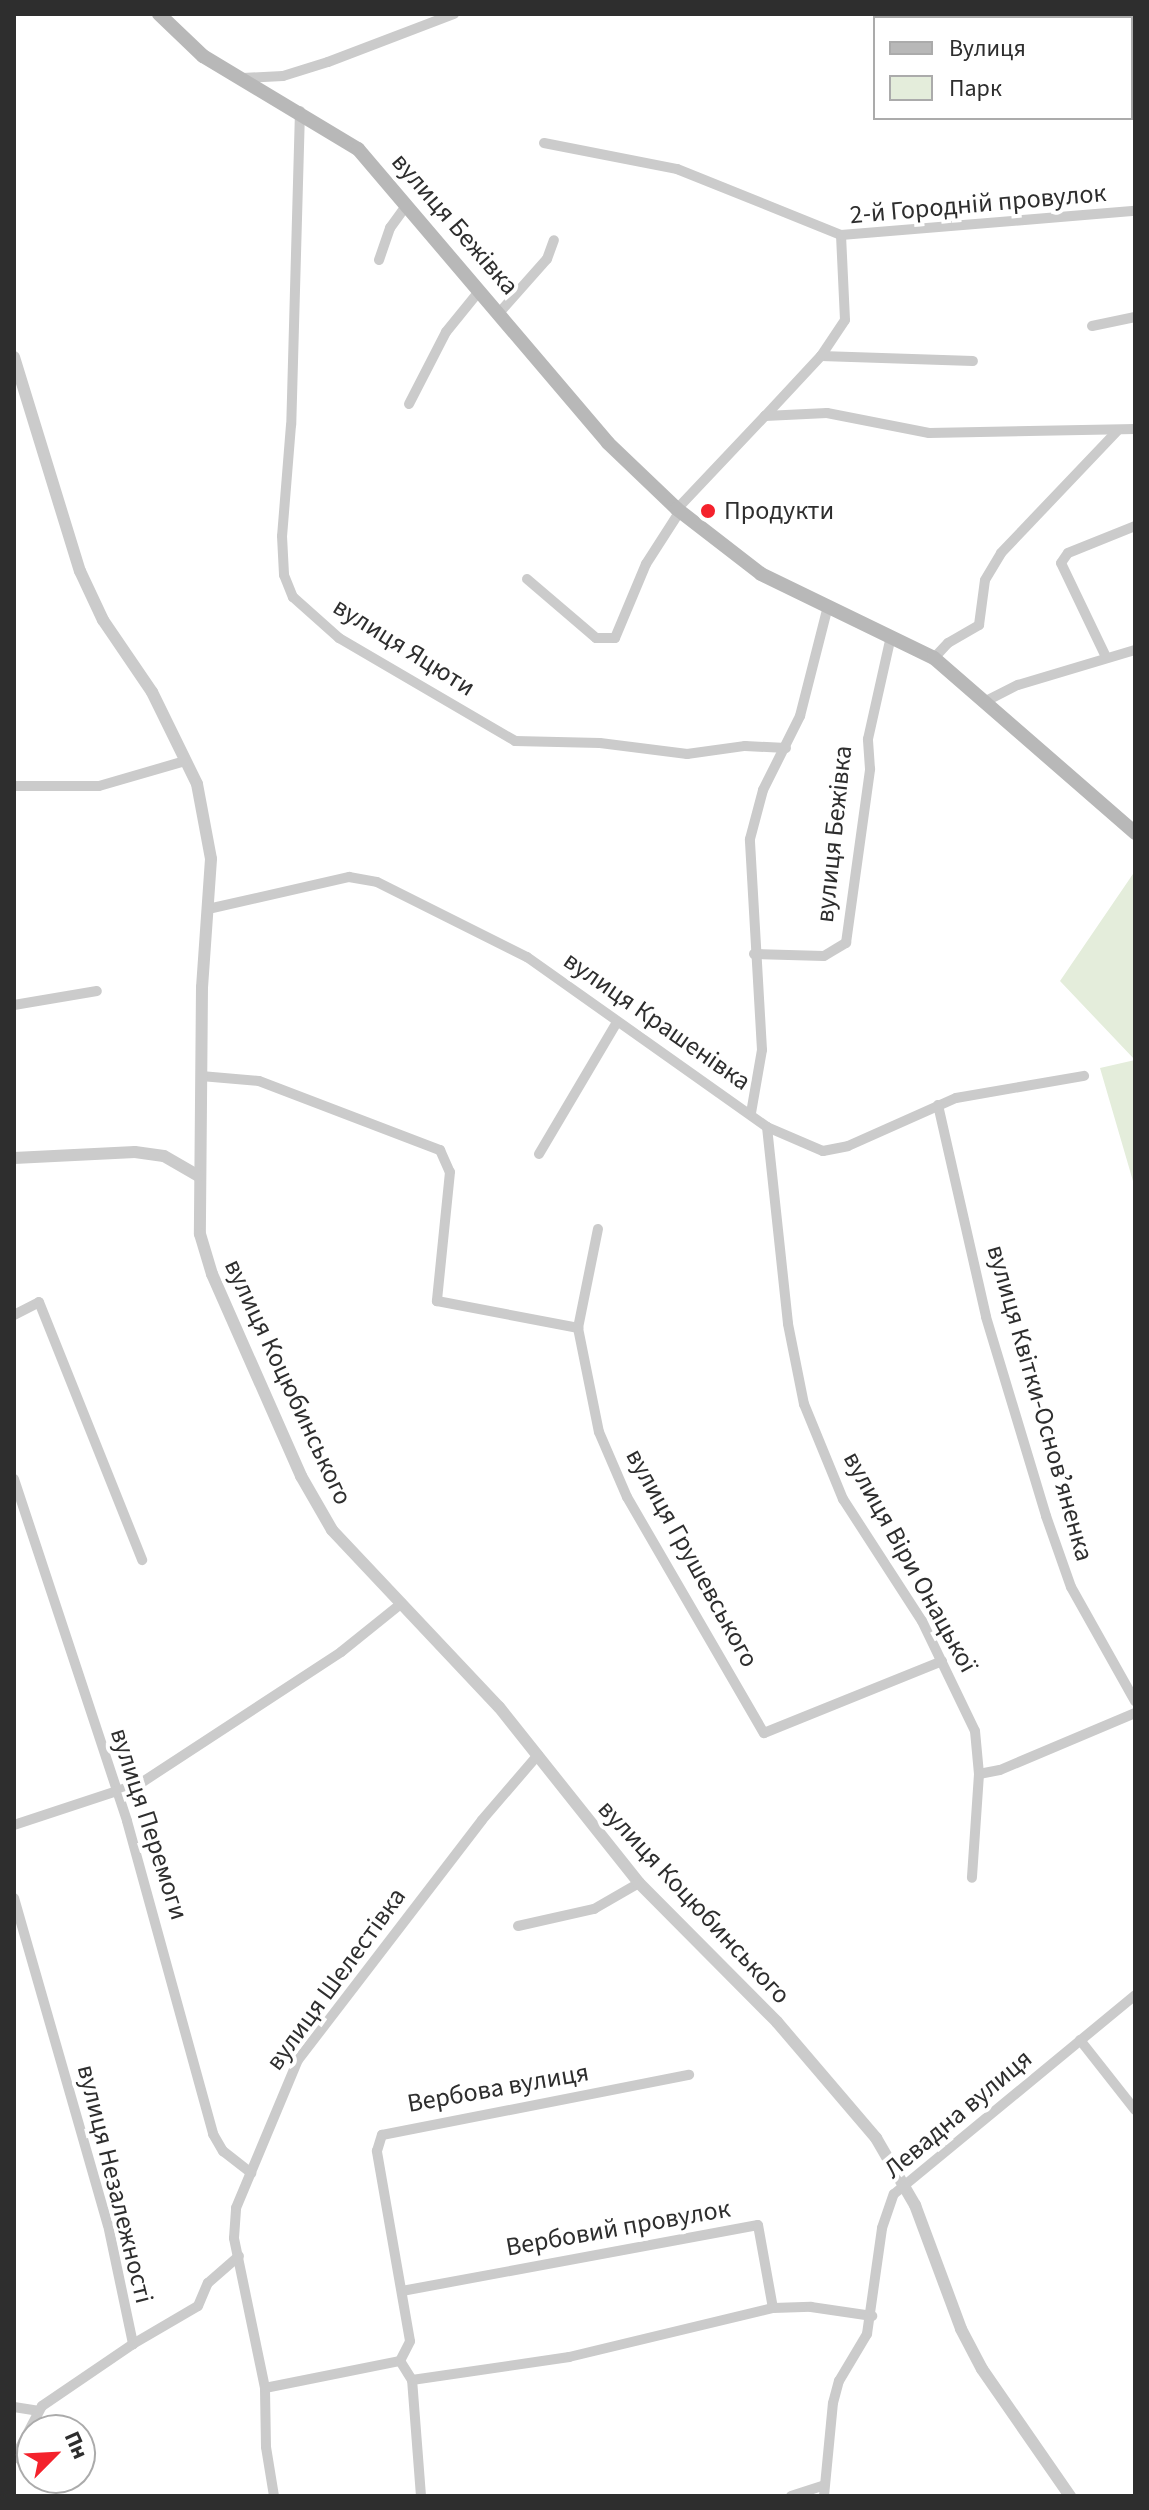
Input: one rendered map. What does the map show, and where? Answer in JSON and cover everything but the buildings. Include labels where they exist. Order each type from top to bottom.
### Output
[{"type":"main road","name":"вулиця Бежівка","points":[[159,14],[203,56],[300,111],[358,149],[608,443],[679,510],[761,574],[934,658],[1135,833]]},
{"type":"street","points":[[238,78],[283,76],[454,14]]},
{"type":"street","name":"вулиця Яцюти","points":[[300,111],[282,546],[284,575],[293,597],[339,638],[515,741],[600,743],[687,754],[745,746],[786,748]]},
{"type":"street","points":[[544,143],[677,169],[841,235]]},
{"type":"street","points":[[379,260],[390,228],[407,205]]},
{"type":"street","name":"2-й Городній провулок","points":[[765,416],[840,331],[847,309],[841,235],[1135,211]]},
{"type":"street","points":[[499,313],[547,259],[554,240]]},
{"type":"street","points":[[409,404],[446,332],[480,290]]},
{"type":"street","points":[[1092,326],[1135,317]]},
{"type":"street","points":[[821,356],[973,361]]},
{"type":"street","name":"вулиця Коцюбинського","points":[[14,357],[80,571],[103,620],[152,692],[197,784],[211,859],[198,1176],[200,1234],[212,1274],[301,1476],[332,1530],[538,1755],[639,1883],[846,2101],[904,2183],[975,2356],[1070,2496]]},
{"type":"street","points":[[527,579],[596,638],[615,638],[646,564],[679,510],[765,416],[827,413],[929,433],[1135,429]]},
{"type":"street","points":[[934,658],[948,643],[979,625],[985,580],[1001,553],[1118,430]]},
{"type":"street","points":[[1106,657],[1061,563],[1068,553],[1135,526]]},
{"type":"street","points":[[751,1113],[762,1050],[754,954],[750,839],[763,790],[800,716],[828,606]]},
{"type":"street","name":"вулиця Бежівка","points":[[754,954],[824,956],[846,943],[870,769],[868,739],[891,636]]},
{"type":"street","points":[[986,701],[1106,657],[1135,650]]},
{"type":"street","points":[[14,786],[99,786],[185,761]]},
{"type":"street","name":"вулиця Крашенівка","points":[[208,909],[349,877],[377,882],[527,957],[767,1127],[810,1148],[836,1150],[938,1105],[1084,1076]]},
{"type":"street","points":[[14,1005],[97,991]]},
{"type":"street","points":[[539,1154],[617,1022]]},
{"type":"street","points":[[201,1076],[259,1081],[440,1150],[450,1172],[437,1301],[578,1328],[598,1229]]},
{"type":"street","name":"вулиця Квітки-Основʼяненка","points":[[938,1105],[986,1317],[1046,1516],[1071,1587],[1135,1701]]},
{"type":"street","name":"вулиця Віри Онацької","points":[[767,1127],[788,1324],[804,1404],[843,1499],[942,1661],[975,1731],[979,1774],[972,1878]]},
{"type":"street","points":[[14,1158],[135,1152],[164,1156],[198,1176]]},
{"type":"street","points":[[14,1315],[39,1302],[142,1560]]},
{"type":"street","name":"вулиця Грушевського","points":[[578,1328],[599,1432],[627,1497],[764,1733],[942,1661]]},
{"type":"street","name":"вулиця Перемоги","points":[[14,1479],[117,1792],[213,2134],[223,2151],[251,2173]]},
{"type":"street","points":[[14,1825],[141,1783],[290,1685],[402,1603]]},
{"type":"street","points":[[979,1774],[1000,1770],[1135,1713]]},
{"type":"street","name":"вулиця Шелестівка","points":[[274,2496],[266,2447],[265,2388],[239,2256],[236,2208],[298,2060],[463,1845],[538,1755]]},
{"type":"street","points":[[518,1926],[594,1909],[639,1883]]},
{"type":"street","name":"вулиця Незалежності","points":[[14,1898],[108,2225],[133,2344],[198,2306],[208,2283],[239,2256]]},
{"type":"street","name":"Левадна вулиця","points":[[824,2491],[839,2381],[862,2345],[872,2316],[885,2218],[904,2183],[1135,1995]]},
{"type":"street","points":[[1080,2040],[1135,2110]]},
{"type":"street","name":"Вербова вулиця","points":[[400,2361],[410,2350],[377,2151],[382,2135],[689,2075]]},
{"type":"street","name":"Вербовий провулок","points":[[402,2291],[758,2225],[773,2308]]},
{"type":"street","points":[[412,2380],[569,2357],[773,2308],[811,2307],[872,2316]]},
{"type":"street","points":[[14,2459],[38,2411],[73,2380],[133,2344]]},
{"type":"street","points":[[265,2388],[400,2361],[412,2380],[421,2496]]},
{"type":"street","points":[[14,2407],[38,2411]]},
{"type":"street","points":[[791,2496],[824,2491]]},
{"type":"green space","points":[[1135,871],[1135,1060],[1060,981]]},
{"type":"green space","points":[[1135,1060],[1135,1188],[1100,1068]]},
{"type":"place","name":"Продукти","points":[[708,511]]}]
